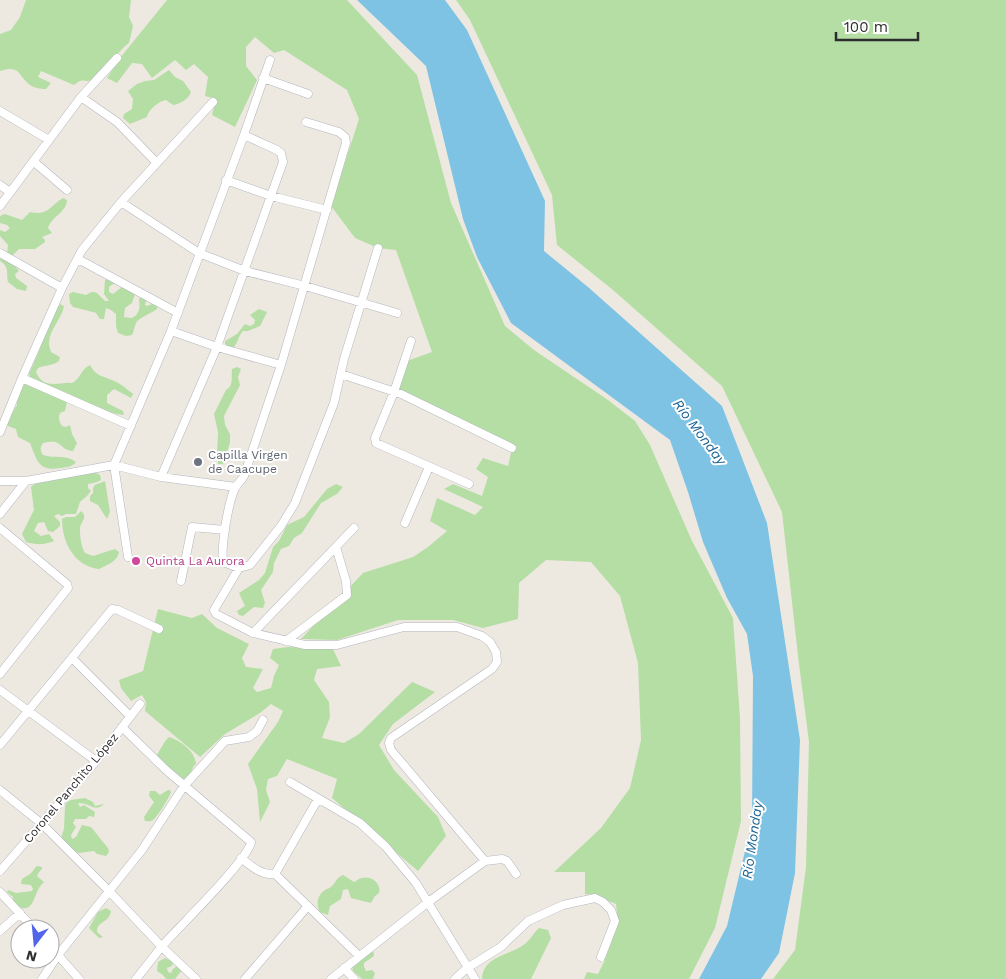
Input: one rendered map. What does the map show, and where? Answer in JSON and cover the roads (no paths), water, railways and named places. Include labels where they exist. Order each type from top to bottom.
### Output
[{"type":"street","points":[[0,206],[82,97],[117,58]]},
{"type":"street","points":[[128,557],[114,465],[178,313],[270,60]]},
{"type":"street","points":[[263,78],[308,94]]},
{"type":"street","points":[[82,97],[117,122],[157,163]]},
{"type":"street","points":[[0,432],[62,288],[82,250],[121,202],[213,102]]},
{"type":"street","points":[[0,112],[49,140]]},
{"type":"street","points":[[306,122],[338,132],[345,137],[346,143],[281,365],[244,476],[236,487],[225,530],[223,562],[239,568],[250,565],[281,526],[296,503],[334,403],[344,359],[378,248]]},
{"type":"street","points":[[161,477],[217,347],[283,162],[281,153],[277,150],[244,135]]},
{"type":"street","points":[[33,161],[67,190]]},
{"type":"street","points":[[226,180],[272,196],[327,210]]},
{"type":"street","points":[[0,185],[10,192]]},
{"type":"street","points":[[121,202],[199,253],[245,270],[396,313]]},
{"type":"street","points":[[0,254],[62,288]]},
{"type":"street","points":[[78,259],[178,313]]},
{"type":"street","points":[[171,331],[217,347],[281,365]]},
{"type":"street","points":[[411,341],[394,392],[375,438],[376,443],[469,484]]},
{"type":"street","points":[[341,374],[394,392],[512,448]]},
{"type":"street","points":[[22,378],[131,426]]},
{"type":"street","points":[[0,481],[26,481],[114,465],[161,477],[236,487]]},
{"type":"street","points":[[405,523],[429,467]]},
{"type":"street","points":[[0,514],[26,481]]},
{"type":"street","points":[[181,581],[192,527],[225,530]]},
{"type":"street","points":[[0,528],[68,584],[68,588],[0,674]]},
{"type":"street","points":[[253,633],[354,528]]},
{"type":"street","points":[[286,641],[347,595],[346,581],[336,547]]},
{"type":"street","points":[[239,568],[214,610],[216,614],[253,633],[305,645],[337,645],[404,627],[457,627],[482,636],[490,642],[496,652],[497,662],[492,669],[391,738],[389,743],[391,750],[485,861]]},
{"type":"street","points":[[0,745],[112,609],[159,629]]},
{"type":"street","points":[[72,658],[130,716]]},
{"type":"street","points":[[0,690],[96,761]]},
{"type":"street","name":"Coronel Panchito López","points":[[0,871],[96,761],[140,704]]},
{"type":"street","points":[[60,953],[142,850],[184,786],[225,741],[250,736],[257,731],[263,720]]},
{"type":"street","points":[[122,727],[166,770],[251,842],[228,876],[162,947],[136,979]]},
{"type":"street","points":[[290,782],[360,823],[386,847],[416,883],[475,979]]},
{"type":"street","points":[[0,790],[42,824],[162,947],[196,979]]},
{"type":"street","points":[[275,874],[318,799]]},
{"type":"street","points":[[241,858],[258,870],[269,875],[275,874]]},
{"type":"street","points":[[331,979],[427,902],[485,861],[502,859],[507,861],[516,874]]},
{"type":"street","points":[[275,874],[359,956]]},
{"type":"street","points":[[0,892],[25,919]]},
{"type":"street","points":[[455,979],[467,968],[502,947],[528,921],[563,905],[595,898],[603,902],[611,910],[615,920],[601,957]]},
{"type":"street","points":[[245,979],[308,906]]},
{"type":"street","points":[[0,931],[20,913]]},
{"type":"street","points":[[60,957],[78,979]]},
{"type":"street","points":[[344,968],[354,979]]},
{"type":"water","name":"Río Monday","points":[[357,0],[445,0],[467,30],[545,201],[544,251],[588,287],[722,406],[767,523],[800,740],[795,873],[779,953],[761,979],[699,979],[727,926],[752,822],[753,676],[747,634],[727,598],[703,542],[670,440],[511,323],[477,257],[463,219],[426,66]]},
{"type":"place","name":"Capilla Virgen de Caacupe","points":[[198,462]]},
{"type":"place","name":"Quinta La Aurora","points":[[136,561]]}]
